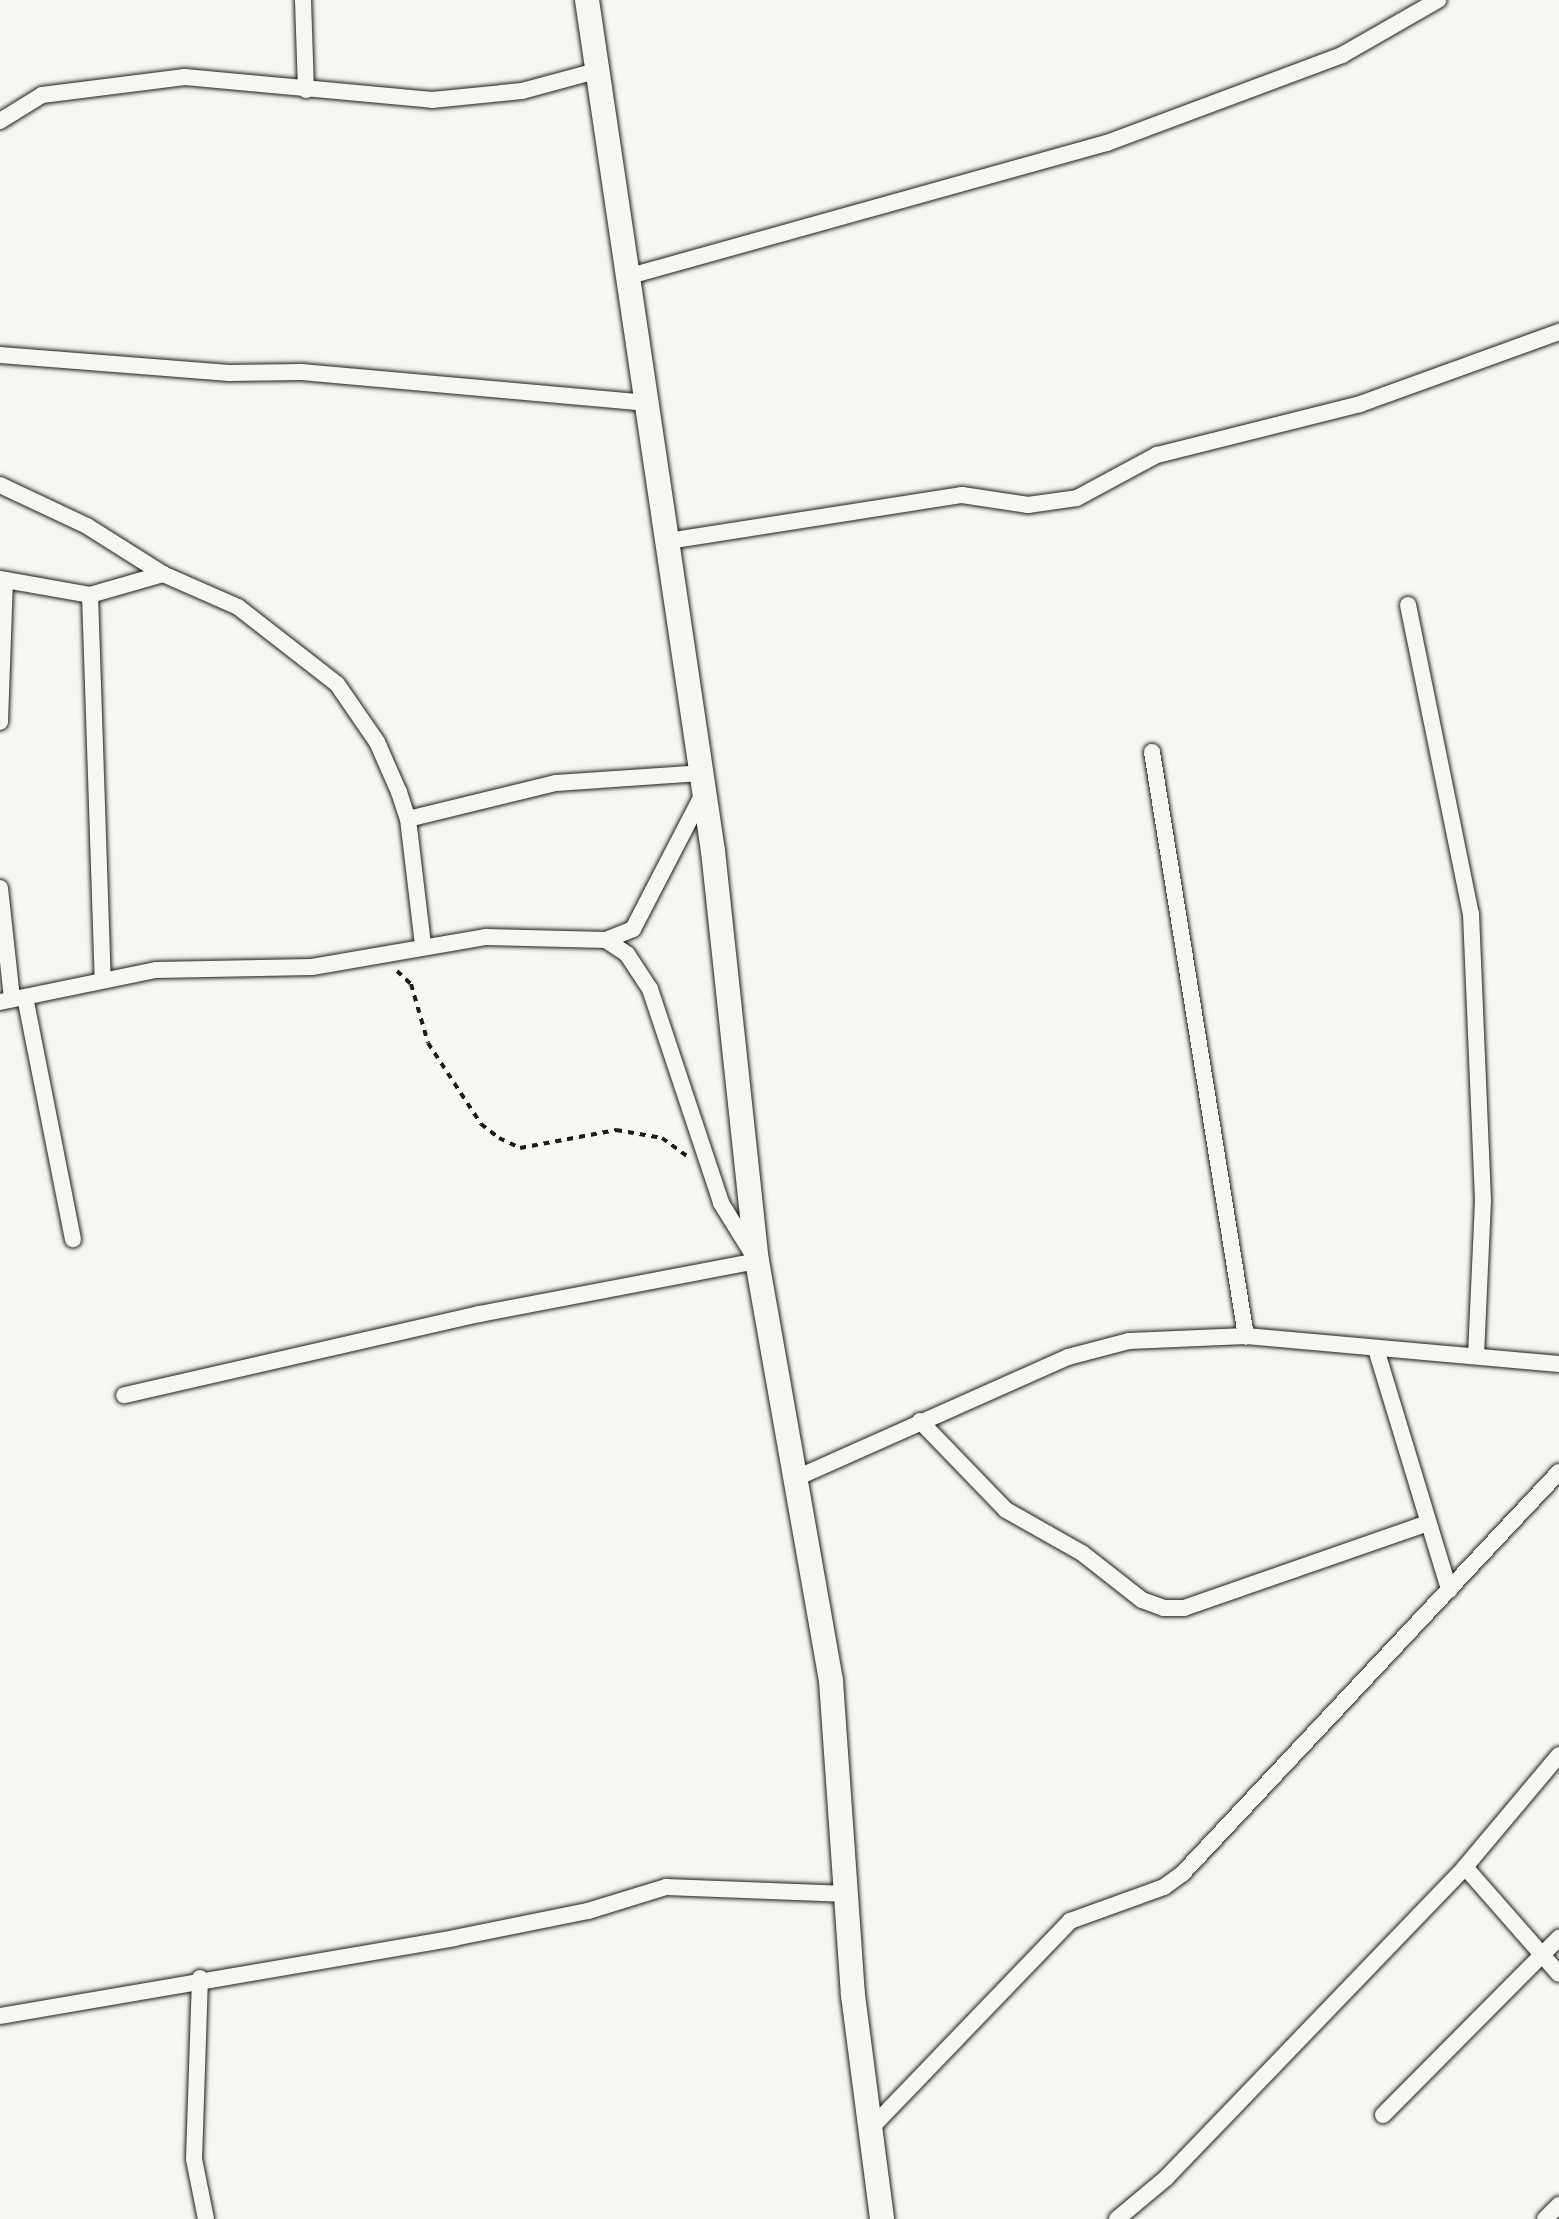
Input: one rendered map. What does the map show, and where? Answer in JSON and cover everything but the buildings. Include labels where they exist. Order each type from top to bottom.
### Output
[{"type":"street","points":[[303,0],[306,90]]},
{"type":"street","points":[[587,0],[600,70],[703,782],[757,1261],[831,1681],[853,1995],[882,2219]]},
{"type":"street","points":[[630,276],[1107,143],[1342,55],[1438,0]]},
{"type":"street","points":[[0,121],[42,95],[98,92],[149,80],[208,77],[306,90],[457,99],[522,91],[600,70]]},
{"type":"street","points":[[668,541],[962,495],[1028,505],[1077,498],[1157,455],[1360,404],[1559,332]]},
{"type":"street","points":[[0,355],[229,373],[301,372],[649,403]]},
{"type":"street","points":[[0,485],[87,526],[163,574],[238,607],[337,684],[377,742],[408,819],[423,945]]},
{"type":"street","points":[[0,722],[2,580],[90,595],[163,574]]},
{"type":"street","points":[[90,595],[103,979]]},
{"type":"street","points":[[1408,605],[1471,914],[1483,1201],[1476,1355]]},
{"type":"street","points":[[1152,752],[1246,1336]]},
{"type":"street","points":[[408,819],[556,783],[703,782]]},
{"type":"street","points":[[12,999],[156,970],[312,967],[423,945],[486,937],[606,940],[633,929],[703,782]]},
{"type":"street","points":[[0,888],[12,999],[73,1239]]},
{"type":"street","points":[[606,940],[627,954],[650,989],[711,1176],[727,1214],[757,1261]]},
{"type":"street","points":[[124,1395],[479,1314],[757,1261]]},
{"type":"street","points":[[794,1479],[1068,1357],[1114,1345],[1246,1336],[1559,1364]]},
{"type":"street","points":[[1376,1349],[1449,1590]]},
{"type":"street","points":[[920,1421],[1006,1510],[1082,1553],[1142,1600],[1164,1608],[1184,1608],[1428,1523]]},
{"type":"street","points":[[872,2127],[1070,1921],[1164,1887],[1182,1874],[1559,1472]]},
{"type":"street","points":[[1117,2219],[1166,2178],[1465,1867],[1559,1755]]},
{"type":"street","points":[[1465,1867],[1544,1952],[1559,1974]]},
{"type":"street","points":[[0,2016],[200,1978],[454,1938],[588,1911],[666,1887],[848,1894]]},
{"type":"street","points":[[1383,2115],[1559,1938]]},
{"type":"street","points":[[200,1978],[194,2159],[206,2219]]},
{"type":"street","points":[[1545,2219],[1559,2205]]},
{"type":"path","points":[[378,953],[411,984],[428,1043],[481,1124],[499,1138],[520,1148],[616,1130],[662,1138],[711,1176]]}]
